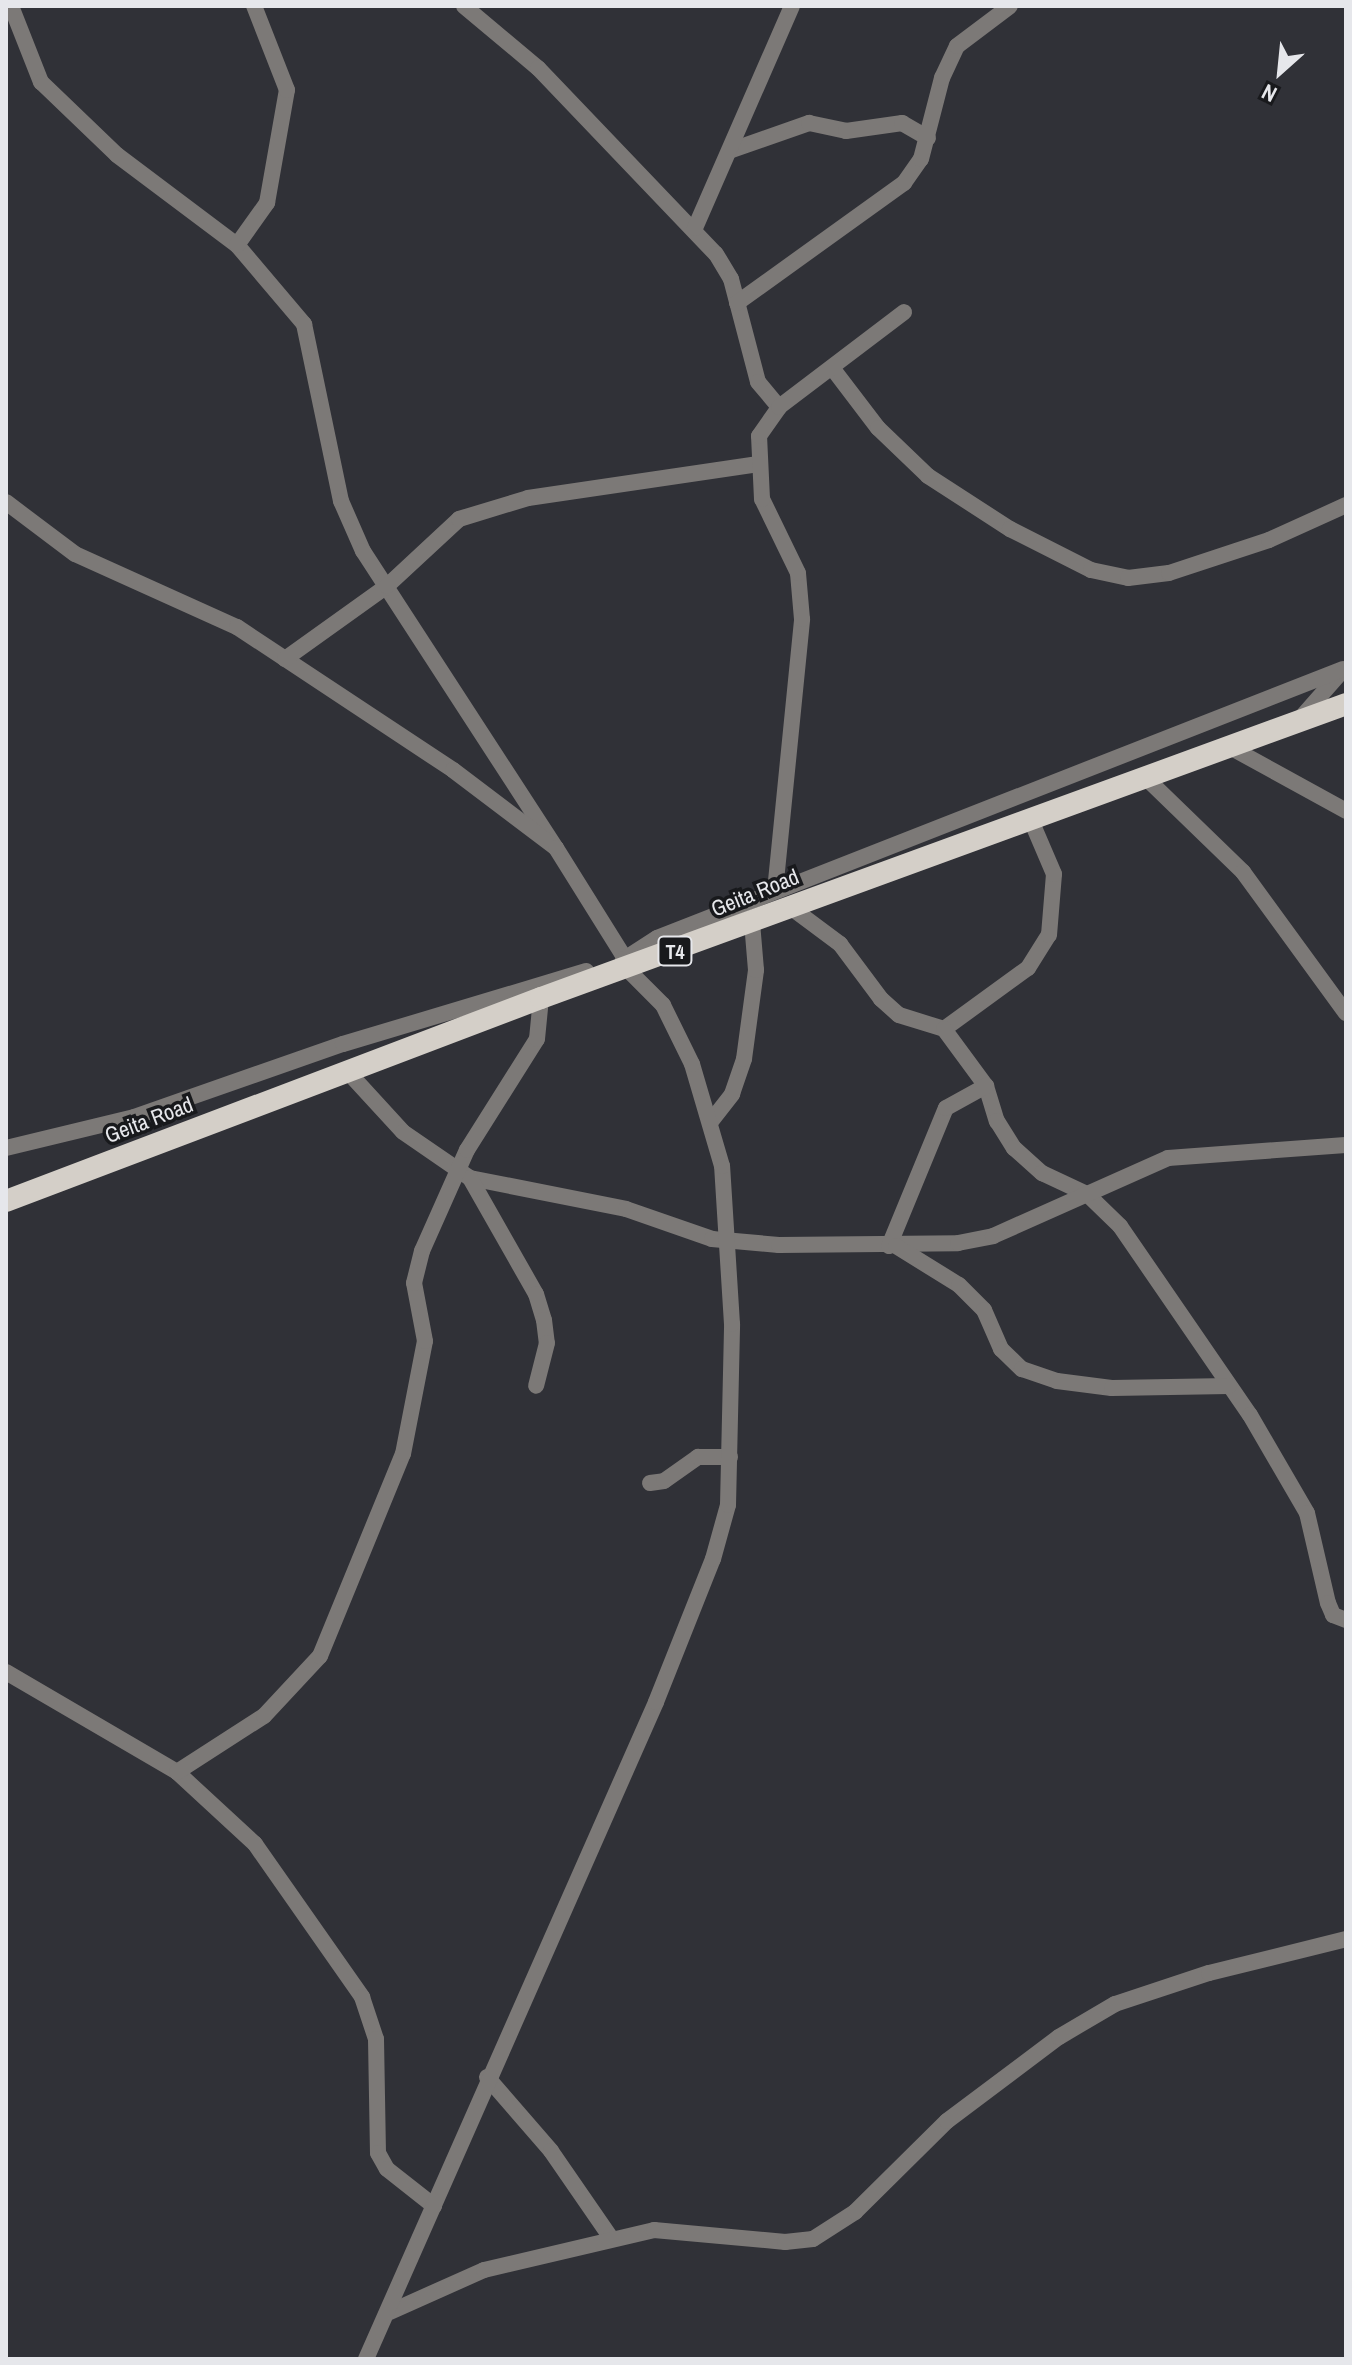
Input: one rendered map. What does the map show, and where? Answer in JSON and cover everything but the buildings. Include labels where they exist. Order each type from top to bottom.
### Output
[{"type":"highway","name":"Geita Road","points":[[6,1201],[626,964],[752,922],[782,899],[1030,818],[1346,704]]},
{"type":"street","points":[[11,6],[41,82],[117,155],[237,245],[304,324],[341,501],[363,551],[556,848],[626,964],[663,1005],[712,1120],[728,1241],[728,1505],[687,1629],[487,2077],[390,2312],[366,2359]]},
{"type":"street","points":[[237,245],[267,203],[287,90],[254,6]]},
{"type":"street","points":[[464,6],[538,68],[695,228],[731,279],[758,382],[779,407]]},
{"type":"street","points":[[695,228],[732,150],[792,6]]},
{"type":"street","points":[[737,303],[904,183],[921,159],[957,46],[1010,6]]},
{"type":"street","points":[[732,150],[809,123],[846,131],[902,123],[928,138]]},
{"type":"street","points":[[782,899],[802,619],[798,573],[762,499],[759,436],[779,407],[833,369],[904,312]]},
{"type":"street","points":[[833,369],[878,428],[928,476],[1010,529],[1091,570],[1128,578],[1169,573],[1269,540],[1346,505]]},
{"type":"street","points":[[285,659],[387,586],[459,519],[528,498],[759,464]]},
{"type":"street","points":[[6,502],[75,554],[237,627],[453,770],[556,848]]},
{"type":"street","points":[[6,1148],[134,1117],[343,1044],[626,964],[657,938],[782,899],[1344,666]]},
{"type":"street","points":[[1298,721],[1344,666]]},
{"type":"street","points":[[1228,746],[1346,811]]},
{"type":"street","points":[[1144,776],[1243,872],[1346,1013]]},
{"type":"street","points":[[944,1029],[1021,973],[1043,950],[1053,914],[1054,874],[1030,818]]},
{"type":"street","points":[[782,899],[840,944],[881,999],[899,1015],[944,1029],[986,1086],[997,1121],[1014,1148],[1042,1173],[1087,1194],[1120,1226],[1294,1484],[1307,1513],[1333,1615],[1346,1620]]},
{"type":"street","points":[[712,1120],[732,1094],[744,1059],[756,970],[752,922]]},
{"type":"street","points":[[177,1772],[264,1716],[320,1656],[403,1454],[425,1341],[414,1283],[463,1174],[537,1039],[541,998]]},
{"type":"street","points":[[348,1072],[403,1132],[463,1174],[626,1209],[728,1241],[892,1246],[993,1236],[1168,1158],[1346,1145]]},
{"type":"street","points":[[892,1246],[946,1108],[986,1086]]},
{"type":"street","points":[[463,1174],[536,1294],[547,1343],[536,1386]]},
{"type":"street","points":[[892,1246],[959,1285],[984,1310],[1001,1349],[1022,1369],[1057,1381],[1112,1388],[1229,1386]]},
{"type":"street","points":[[650,1483],[664,1481],[698,1457],[730,1457]]},
{"type":"street","points":[[6,1672],[177,1772],[255,1844],[362,1997],[376,2039],[378,2153],[387,2169],[434,2206]]},
{"type":"street","points":[[390,2312],[484,2270],[611,2238],[676,2230],[785,2242],[813,2239],[855,2212],[947,2121],[1059,2037],[1115,2004],[1209,1973],[1346,1939]]},
{"type":"street","points":[[487,2077],[551,2151],[611,2238]]}]
